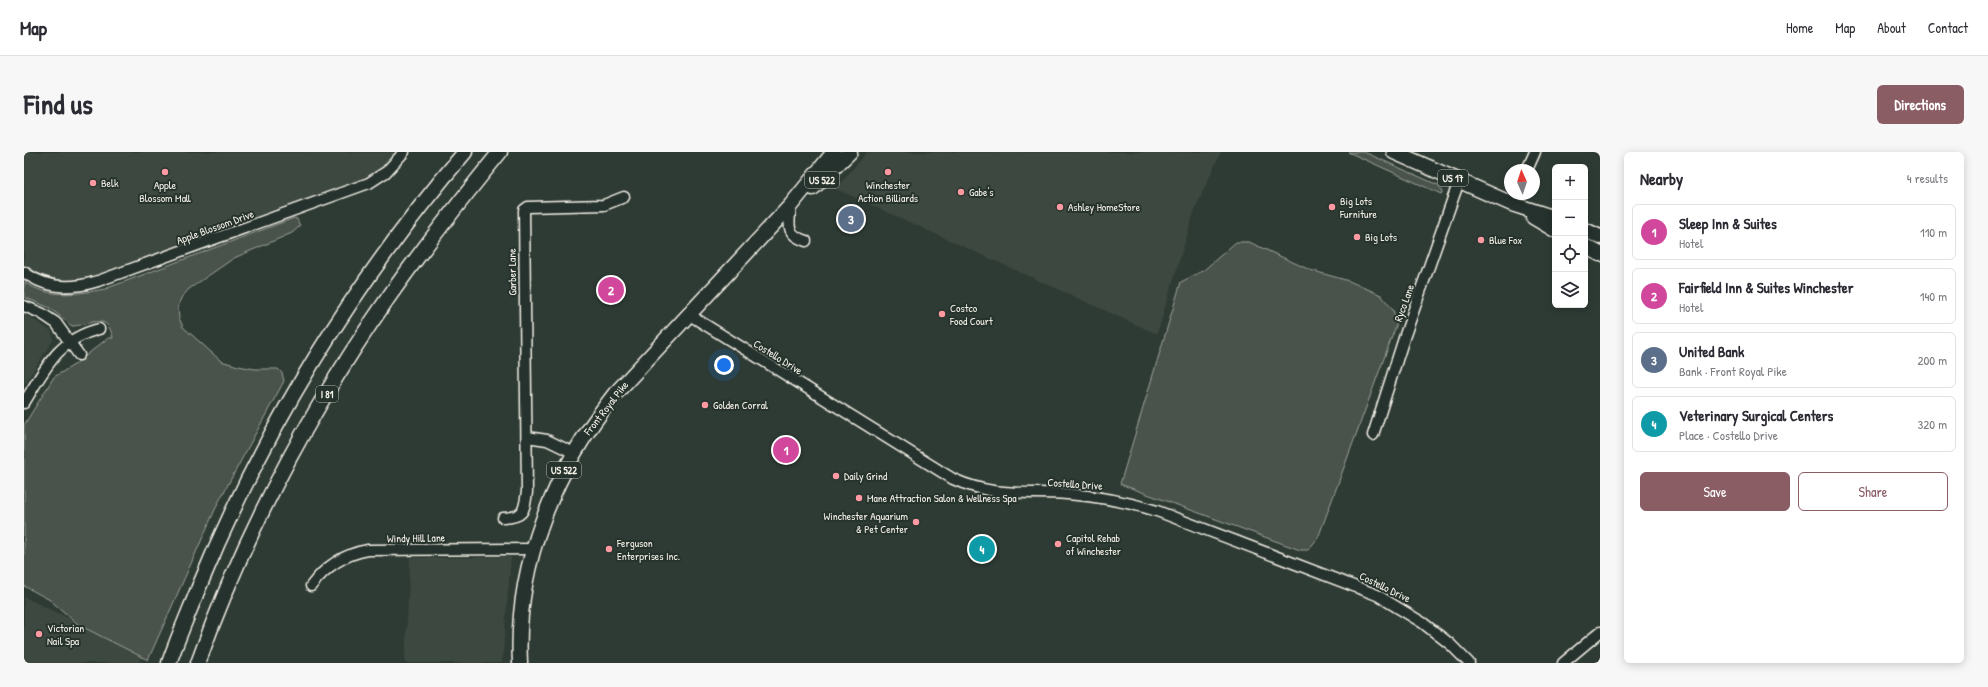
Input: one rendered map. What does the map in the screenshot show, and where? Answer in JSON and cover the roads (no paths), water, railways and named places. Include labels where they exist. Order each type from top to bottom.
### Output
[{"type":"highway","name":"I 81","points":[[169,663],[186,618],[230,517],[284,413],[329,336],[363,285],[416,212],[465,152]]},
{"type":"highway","name":"I 81","points":[[198,663],[242,556],[289,462],[320,405],[388,299],[449,215],[500,152]]},
{"type":"highway","name":"Front Royal Pike","points":[[520,663],[523,603],[533,549],[549,503],[574,453],[614,395],[791,205],[834,152]]},
{"type":"highway","name":"Front Royal Pike","points":[[791,205],[823,180],[850,152]]},
{"type":"highway","name":"US 17","points":[[1394,152],[1459,181],[1504,196]]},
{"type":"highway","name":"US 17","points":[[1515,200],[1552,228]]},
{"type":"highway","name":"US 17","points":[[1516,200],[1552,217]]},
{"type":"highway","points":[[1588,231],[1600,236]]},
{"type":"highway","points":[[1588,248],[1600,254]]},
{"type":"street","name":"Apple Blossom Drive","points":[[24,272],[40,282],[58,286],[77,286],[98,281],[369,182],[386,172],[404,152]]},
{"type":"street","points":[[1530,164],[1535,152]]},
{"type":"street","name":"Ryco Lane","points":[[1374,435],[1405,335],[1459,181]]},
{"type":"street","name":"Garber Lane","points":[[503,518],[517,517],[523,512],[527,492],[524,210],[528,207],[604,205],[624,197]]},
{"type":"street","points":[[791,205],[789,223],[791,232],[796,238],[806,241]]},
{"type":"street","points":[[24,306],[48,317],[70,340],[79,355]]},
{"type":"street","name":"Costello Drive","points":[[688,314],[929,465],[958,481],[992,492],[1089,496],[1121,501],[1157,511],[1377,595],[1423,623],[1446,640],[1469,663]]},
{"type":"street","points":[[24,403],[52,358],[70,340],[85,333],[99,329]]},
{"type":"street","points":[[527,437],[547,440],[574,453]]},
{"type":"street","name":"Windy Hill Lane","points":[[311,586],[321,574],[341,559],[354,553],[368,550],[533,549]]},
{"type":"street","points":[[1563,663],[1600,632]]},
{"type":"place","name":"Apple Blossom Mall","points":[[165,172]]},
{"type":"place","name":"Winchester Action Billiards","points":[[888,172]]},
{"type":"place","name":"Belk","points":[[93,183]]},
{"type":"place","name":"Gabe's","points":[[961,192]]},
{"type":"place","name":"Ashley HomeStore","points":[[1060,207]]},
{"type":"place","name":"Big Lots Furniture","points":[[1332,207]]},
{"type":"place","name":"United Bank","points":[[851,219]]},
{"type":"place","name":"Big Lots","points":[[1357,237]]},
{"type":"place","name":"Blue Fox","points":[[1481,240]]},
{"type":"place","name":"Fairfield Inn & Suites Winchester","points":[[611,290]]},
{"type":"place","name":"Costco Food Court","points":[[942,314]]},
{"type":"place","name":"Golden Corral","points":[[705,405]]},
{"type":"place","name":"Sleep Inn & Suites","points":[[786,450]]},
{"type":"place","name":"Daily Grind","points":[[836,476]]},
{"type":"place","name":"Mane Attraction Salon & Wellness Spa","points":[[859,498]]},
{"type":"place","name":"Winchester Aquarium & Pet Center","points":[[916,522]]},
{"type":"place","name":"Capitol Rehab of Winchester","points":[[1058,544]]},
{"type":"place","name":"Ferguson Enterprises Inc.","points":[[609,549]]},
{"type":"place","name":"Veterinary Surgical Centers","points":[[982,549]]},
{"type":"place","name":"Victorian Nail Spa","points":[[39,634]]}]
